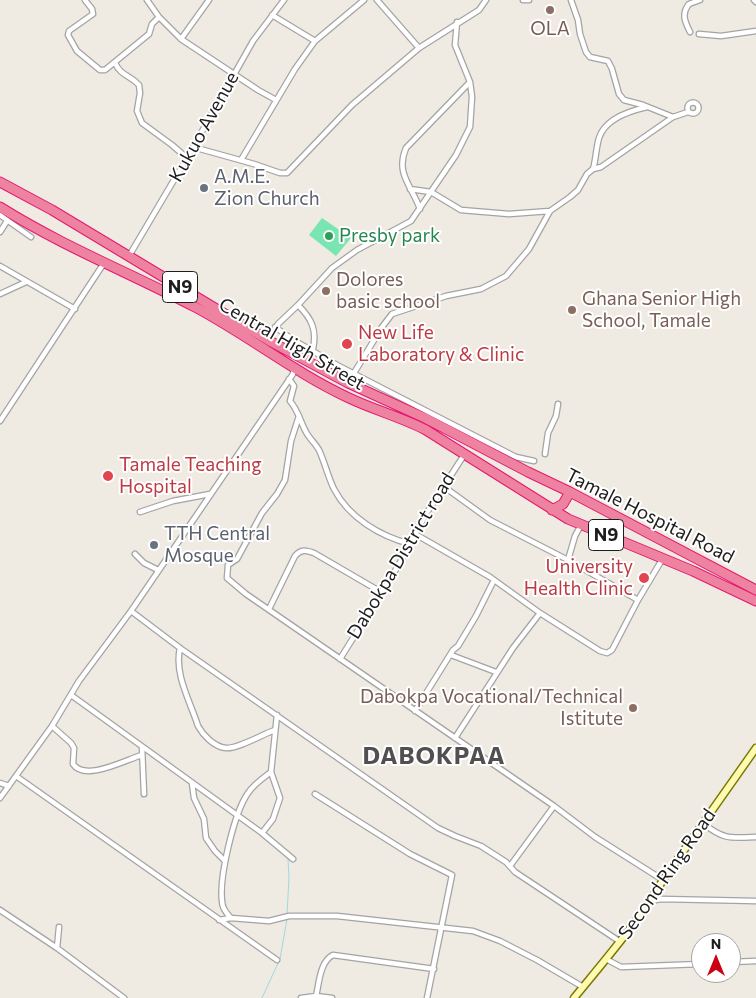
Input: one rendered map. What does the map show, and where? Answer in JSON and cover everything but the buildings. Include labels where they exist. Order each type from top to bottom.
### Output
[{"type":"highway","name":"Central High Street","points":[[0,182],[52,210],[268,340],[362,390],[425,418],[528,472]]},
{"type":"highway","name":"Central High Street","points":[[0,206],[52,237],[197,308],[351,399],[405,419],[426,430],[552,510],[581,525],[663,558],[756,601]]},
{"type":"highway","points":[[351,399],[362,390]]},
{"type":"highway","name":"Tamale Hospital Road","points":[[528,472],[570,492],[756,590]]},
{"type":"highway","points":[[552,510],[563,504],[570,492]]},
{"type":"main road","name":"Second Ring Road","points":[[574,998],[651,901],[663,880],[756,748]]},
{"type":"street","points":[[85,0],[92,8],[93,14],[69,31],[69,38],[77,51],[100,70],[105,70],[115,63],[149,34],[152,24],[158,17]]},
{"type":"street","points":[[146,0],[158,17],[181,39],[276,100]]},
{"type":"street","points":[[181,39],[209,0]]},
{"type":"street","name":"Kukuo Avenue","points":[[128,257],[194,147],[253,41],[284,0]]},
{"type":"street","points":[[241,160],[307,50],[364,0]]},
{"type":"street","points":[[378,0],[419,48]]},
{"type":"street","points":[[194,147],[280,173],[287,173],[352,105],[419,48],[457,22],[479,10],[486,0]]},
{"type":"street","points":[[523,0],[529,0]]},
{"type":"street","points":[[571,0],[586,52],[590,57],[608,61],[619,94],[624,100],[672,117]]},
{"type":"street","points":[[690,32],[684,12],[689,4],[700,0]]},
{"type":"street","points":[[272,15],[315,41]]},
{"type":"street","points":[[268,340],[275,328],[332,268],[357,250],[411,221],[460,149],[470,127],[472,97],[470,82],[455,45],[457,22]]},
{"type":"street","points":[[699,34],[721,36],[756,31]]},
{"type":"street","points":[[115,63],[120,73],[130,77],[139,85],[140,93],[137,111],[142,123],[172,144],[187,158]]},
{"type":"street","points":[[420,209],[403,175],[402,159],[406,148],[470,82]]},
{"type":"street","points":[[593,169],[599,138],[606,127],[625,113],[648,107]]},
{"type":"street","points":[[354,373],[382,326],[392,314],[432,300],[481,289],[506,276],[530,249],[550,211],[578,190],[587,174],[593,169],[601,167],[672,117],[688,112]]},
{"type":"street","points":[[410,189],[431,192],[461,210],[509,214],[550,211]]},
{"type":"street","points":[[0,215],[31,237]]},
{"type":"street","points":[[0,232],[7,221]]},
{"type":"street","points":[[0,421],[104,263]]},
{"type":"street","points":[[0,266],[75,309]]},
{"type":"street","points":[[0,294],[26,282]]},
{"type":"street","points":[[298,305],[308,314],[313,324],[315,332],[313,350]]},
{"type":"street","points":[[275,328],[337,365],[516,457],[534,461]]},
{"type":"street","points":[[332,374],[337,365]]},
{"type":"street","points":[[0,798],[52,726],[70,695],[131,611],[293,374],[294,367]]},
{"type":"street","points":[[289,379],[294,389],[290,401],[296,407],[307,434],[319,450],[334,489],[348,507],[368,525],[384,535],[410,544]]},
{"type":"street","points":[[545,454],[548,433],[556,416],[558,404]]},
{"type":"street","points":[[299,416],[291,441],[285,480],[262,513],[237,559],[228,565],[226,570],[227,578],[340,659],[554,806],[595,837],[663,880]]},
{"type":"street","name":"Dabokpa District road","points":[[340,659],[398,566],[443,486],[464,455]]},
{"type":"street","points":[[443,486],[490,520],[568,560],[638,600]]},
{"type":"street","points":[[140,512],[180,500],[210,494]]},
{"type":"street","points":[[568,560],[575,536],[581,525]]},
{"type":"street","points":[[415,534],[494,580],[540,613],[600,651],[608,653],[612,650],[638,600],[663,558]]},
{"type":"street","points":[[269,609],[295,556],[303,551],[314,553],[381,592]]},
{"type":"street","points":[[135,554],[144,563],[158,570]]},
{"type":"street","points":[[415,711],[476,616],[494,580]]},
{"type":"street","points":[[131,611],[180,648],[438,828],[481,846],[510,866],[515,872],[619,941]]},
{"type":"street","points":[[454,738],[496,672],[540,613]]},
{"type":"street","points":[[180,648],[178,660],[180,674],[201,733],[225,748],[236,746],[275,730]]},
{"type":"street","points":[[451,655],[496,672]]},
{"type":"street","points":[[70,695],[262,833],[293,859]]},
{"type":"street","points":[[262,833],[273,819],[280,798],[271,772],[277,715]]},
{"type":"street","points":[[52,726],[71,743],[74,748],[72,764],[81,770],[98,770],[142,754]]},
{"type":"street","points":[[142,747],[144,794]]},
{"type":"street","points":[[230,918],[223,908],[222,901],[222,882],[227,849],[249,791],[271,772]]},
{"type":"street","points":[[16,776],[277,960]]},
{"type":"street","points":[[0,783],[9,786]]},
{"type":"street","points":[[192,783],[194,798],[204,819],[206,838],[225,861]]},
{"type":"street","points":[[315,794],[410,854],[452,875],[427,998]]},
{"type":"street","points":[[510,866],[554,806]]},
{"type":"street","points":[[704,824],[722,836],[756,837]]},
{"type":"street","points":[[651,901],[661,899],[756,901]]},
{"type":"street","points":[[0,910],[57,948],[124,998]]},
{"type":"street","points":[[219,920],[230,918],[269,920],[287,916],[337,916],[473,931],[500,941],[583,987]]},
{"type":"street","points":[[57,948],[59,927]]},
{"type":"street","points":[[316,996],[323,966],[329,957],[333,955],[434,969]]},
{"type":"street","points":[[606,960],[621,967],[691,964]]},
{"type":"street","points":[[741,962],[756,961]]},
{"type":"street","points":[[301,998],[316,996],[332,998]]},
{"type":"green space","name":"Presby park","points":[[322,218],[351,238],[336,256],[309,235]]},
{"type":"waterway","points":[[287,915],[288,859]]},
{"type":"waterway","points":[[262,998],[280,959],[287,919]]},
{"type":"place","name":"OLA","points":[[550,10]]},
{"type":"place","name":"A.M.E. Zion Church","points":[[204,188]]},
{"type":"place","name":"Presby park","points":[[329,236]]},
{"type":"place","name":"Dolores basic school","points":[[326,291]]},
{"type":"place","name":"Ghana Senior High School, Tamale","points":[[572,310]]},
{"type":"place","name":"New Life Laboratory & Clinic","points":[[347,344]]},
{"type":"place","name":"Tamale Teaching Hospital","points":[[108,476]]},
{"type":"place","name":"TTH Central Mosque","points":[[154,545]]},
{"type":"place","name":"University Health Clinic","points":[[644,578]]},
{"type":"place","name":"Dabokpa Vocational/Technical Istitute","points":[[633,708]]},
{"type":"district","name":"DABOKPAA","points":[[434,756]]}]
